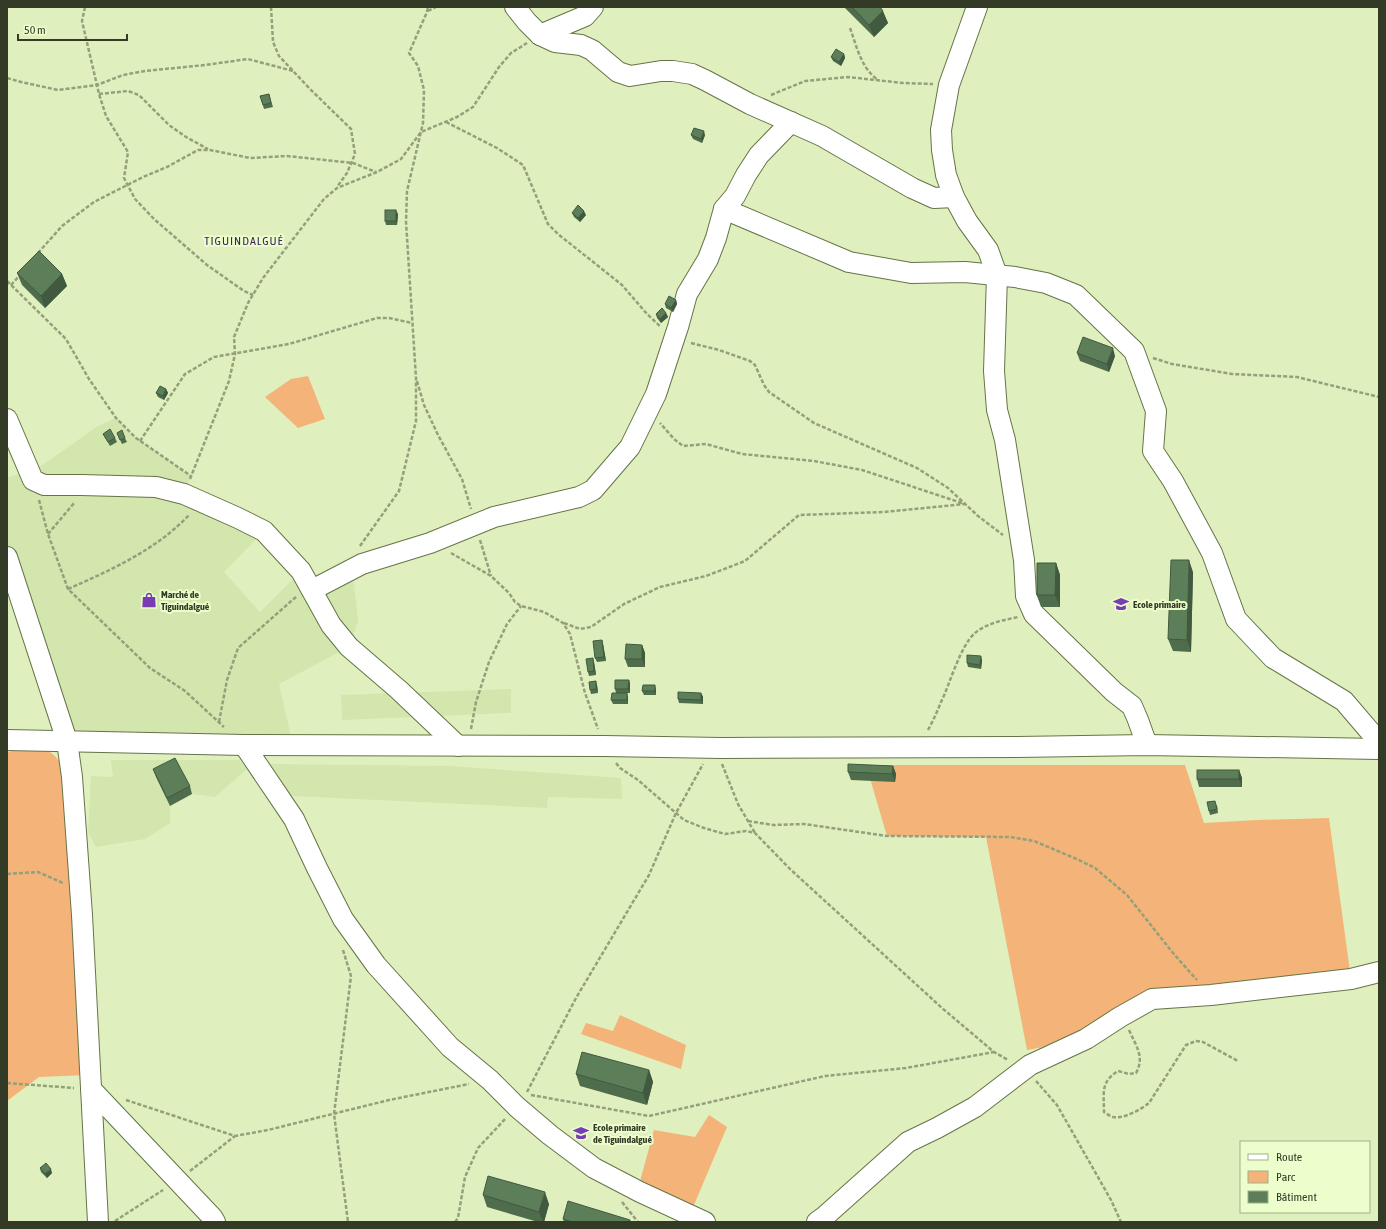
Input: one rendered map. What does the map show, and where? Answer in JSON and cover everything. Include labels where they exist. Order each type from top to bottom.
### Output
[{"type":"street","points":[[515,7],[540,35],[556,42],[581,45],[592,50],[615,70],[621,73],[630,76],[667,71],[692,74],[750,104],[822,136],[912,188],[934,198],[954,197]]},
{"type":"street","points":[[540,35],[585,16],[593,7]]},
{"type":"street","points":[[977,7],[949,85],[941,130],[942,150],[946,175],[954,197],[967,221],[988,250],[997,275],[994,371],[997,410],[1005,440],[1022,548],[1026,596],[1034,614],[1114,692],[1132,706],[1147,745]]},
{"type":"street","points":[[312,590],[362,564],[430,543],[494,517],[579,497],[593,490],[630,447],[656,394],[687,294],[708,259],[716,238],[724,209],[735,196],[759,155],[791,122]]},
{"type":"street","points":[[724,209],[849,262],[911,273],[965,272],[997,275],[1046,283],[1076,295],[1134,351],[1156,411],[1153,451],[1173,481],[1212,553],[1236,619],[1274,658],[1344,701],[1379,742]]},
{"type":"street","points":[[7,419],[33,480],[44,485],[156,487],[184,494],[264,531],[301,571],[331,625],[349,647],[463,746]]},
{"type":"street","points":[[7,557],[67,741],[72,777],[80,890],[86,1020],[92,1089],[98,1222]]},
{"type":"street","points":[[7,740],[244,746],[920,748],[1147,745],[1379,749]]},
{"type":"street","points":[[244,746],[294,819],[343,919],[376,965],[450,1047],[490,1080],[517,1107],[550,1135],[594,1168],[640,1192],[705,1222]]},
{"type":"street","points":[[817,1222],[824,1218],[908,1142],[975,1107],[1030,1065],[1086,1039],[1152,999],[1211,995],[1351,979],[1379,972]]},
{"type":"street","points":[[92,1089],[215,1222]]},
{"type":"path","points":[[85,7],[82,21],[98,94],[106,116],[128,152],[124,178],[135,199],[154,219],[207,265],[253,296]]},
{"type":"path","points":[[184,494],[229,382],[235,354],[234,337],[253,296],[263,278],[324,199],[337,188],[347,173],[355,154],[351,129],[279,56],[273,42],[271,7]]},
{"type":"path","points":[[357,551],[399,490],[416,421],[416,378],[406,222],[407,191],[424,123],[424,90],[418,66],[409,53],[428,7]]},
{"type":"path","points":[[427,12],[436,7]]},
{"type":"path","points":[[850,28],[862,62],[871,75],[879,80]]},
{"type":"path","points":[[337,188],[377,172],[401,159],[421,132],[457,117],[473,107],[499,67],[511,53],[540,35]]},
{"type":"path","points":[[7,78],[58,90],[97,85],[123,75],[145,71],[248,59],[293,71]]},
{"type":"path","points":[[750,104],[805,81],[848,77],[949,85]]},
{"type":"path","points":[[98,94],[128,91],[139,94],[169,125],[186,137],[210,150]]},
{"type":"path","points":[[446,122],[497,148],[524,165],[548,224],[558,234],[622,285],[647,314],[674,339],[719,350],[750,361],[755,365],[764,384],[770,392],[814,424],[917,468],[948,488],[978,516],[1022,548]]},
{"type":"path","points":[[36,255],[62,226],[94,202],[167,167],[198,150],[210,150],[250,158],[287,156],[353,163],[377,172]]},
{"type":"path","points":[[11,285],[21,273]]},
{"type":"path","points":[[7,281],[66,339],[89,379],[116,418],[140,441],[191,476]]},
{"type":"path","points":[[140,441],[185,374],[214,357],[289,344],[377,318],[389,318],[412,324]]},
{"type":"path","points":[[1134,351],[1172,364],[1232,374],[1297,377],[1379,397]]},
{"type":"path","points":[[416,378],[427,411],[438,435],[462,479],[491,576]]},
{"type":"path","points":[[649,408],[674,439],[683,446],[706,444],[742,454],[814,461],[862,470],[965,504]]},
{"type":"path","points":[[33,480],[48,534],[68,589],[150,668],[185,691],[244,746]]},
{"type":"path","points":[[48,534],[89,485]]},
{"type":"path","points":[[68,589],[105,573],[145,551],[178,527],[202,502]]},
{"type":"path","points":[[430,543],[459,556],[491,576],[509,593],[515,602],[521,606],[544,612],[563,623],[580,629],[591,627],[624,604],[660,587],[706,576],[745,560],[799,515],[884,512],[965,504]]},
{"type":"path","points":[[219,722],[227,680],[238,648],[299,594],[312,590]]},
{"type":"path","points":[[463,746],[489,662],[507,624],[521,606]]},
{"type":"path","points":[[920,748],[962,652],[970,638],[983,628],[1000,621],[1034,614]]},
{"type":"path","points":[[563,623],[570,634],[585,692],[604,746],[620,768],[638,780],[684,820],[725,834],[746,831],[755,833]]},
{"type":"path","points":[[994,1052],[906,1068],[825,1076],[649,1116],[526,1094],[576,998],[649,875],[676,813],[712,748],[725,768],[738,804],[755,833],[790,869],[936,1003],[994,1052],[1024,1070],[1038,1083],[1056,1105],[1111,1200],[1121,1222]]},
{"type":"path","points":[[748,821],[773,824],[804,824],[887,836],[1010,837],[1034,841],[1096,868],[1127,895],[1174,953],[1211,995]]},
{"type":"path","points":[[7,874],[38,872],[80,890]]},
{"type":"path","points":[[342,947],[352,976],[334,1114],[348,1222]]},
{"type":"path","points":[[1120,1017],[1128,1028],[1140,1053],[1140,1065],[1136,1073],[1129,1074],[1118,1071],[1111,1075],[1104,1086],[1104,1112],[1113,1117],[1124,1116],[1142,1108],[1149,1103],[1186,1045],[1196,1041],[1203,1042],[1238,1061]]},
{"type":"path","points":[[122,1099],[235,1136],[268,1130],[389,1100],[490,1080]]},
{"type":"path","points":[[7,1083],[92,1089]]},
{"type":"path","points":[[455,1222],[458,1218],[465,1177],[478,1148],[517,1107]]},
{"type":"shaded area","points":[[116,418],[136,438],[191,476],[184,494],[264,531],[224,572],[260,612],[301,571],[312,590],[337,568],[354,583],[358,621],[349,647],[279,684],[293,745],[67,741],[7,557],[7,478],[41,466],[98,426]]},
{"type":"shaded area","points":[[511,689],[511,713],[342,720],[341,695]]},
{"type":"shaded area","points":[[111,760],[239,760],[247,769],[215,797],[192,794],[170,806],[170,823],[145,839],[96,847],[88,832],[91,776],[113,777]]},
{"type":"shaded area","points":[[267,764],[450,766],[621,778],[622,799],[548,797],[547,808],[292,796],[281,792]]},
{"type":"green space","points":[[308,376],[325,419],[298,428],[265,397],[291,379]]},
{"type":"green space","points":[[25,749],[46,749],[55,756],[72,777],[88,1075],[39,1077],[7,1101],[7,752]]},
{"type":"green space","points":[[866,765],[1185,765],[1204,823],[1329,818],[1351,979],[1152,999],[1086,1039],[1027,1050],[986,837],[887,836]]},
{"type":"green space","points":[[620,1015],[686,1045],[681,1069],[581,1034],[586,1023],[613,1031]]},
{"type":"green space","points":[[709,1115],[727,1127],[691,1212],[639,1185],[654,1130],[695,1137]]},
{"type":"building","points":[[852,7],[880,7],[883,11],[869,25]]},
{"type":"building","points":[[836,49],[844,54],[839,62],[831,57]]},
{"type":"building","points":[[269,94],[271,103],[263,105],[260,96]]},
{"type":"building","points":[[694,128],[704,131],[701,139],[691,135]]},
{"type":"building","points":[[578,205],[584,211],[578,218],[572,213]]},
{"type":"building","points":[[385,210],[396,210],[396,221],[385,221]]},
{"type":"building","points":[[39,251],[62,274],[41,296],[17,273]]},
{"type":"building","points":[[669,296],[676,300],[671,308],[665,304]]},
{"type":"building","points":[[662,308],[666,313],[660,319],[656,314]]},
{"type":"building","points":[[1083,337],[1113,348],[1107,364],[1077,353]]},
{"type":"building","points":[[160,386],[166,389],[163,396],[156,393]]},
{"type":"building","points":[[110,429],[115,438],[108,442],[103,434]]},
{"type":"building","points":[[122,430],[125,438],[120,440],[117,433]]},
{"type":"building","points":[[1171,560],[1189,560],[1187,640],[1168,639]]},
{"type":"building","points":[[1037,563],[1056,563],[1055,595],[1037,595]]},
{"type":"building","points":[[602,640],[604,657],[595,658],[593,641]]},
{"type":"building","points":[[626,644],[642,645],[642,659],[625,659]]},
{"type":"building","points":[[967,655],[981,656],[980,665],[967,663]]},
{"type":"building","points":[[593,658],[594,671],[588,672],[586,659]]},
{"type":"building","points":[[615,680],[629,680],[628,689],[615,689]]},
{"type":"building","points":[[596,681],[596,689],[590,690],[589,682]]},
{"type":"building","points":[[643,685],[655,685],[655,691],[642,691]]},
{"type":"building","points":[[678,692],[701,693],[701,700],[678,699]]},
{"type":"building","points":[[612,693],[627,693],[627,700],[611,700]]},
{"type":"building","points":[[175,758],[190,786],[167,798],[153,769]]},
{"type":"building","points":[[848,764],[893,766],[892,774],[848,772]]},
{"type":"building","points":[[1197,770],[1239,770],[1239,779],[1197,779]]},
{"type":"building","points":[[1215,801],[1217,809],[1209,811],[1207,802]]},
{"type":"building","points":[[582,1052],[649,1070],[643,1093],[576,1074]]},
{"type":"building","points":[[46,1163],[51,1169],[45,1174],[40,1168]]},
{"type":"building","points":[[488,1176],[545,1192],[539,1212],[483,1195]]},
{"type":"building","points":[[568,1201],[630,1220],[630,1222],[572,1222],[563,1219]]},
{"type":"place","name":"Marché de Tiguindalgué","points":[[149,600]]},
{"type":"place","name":"Ecole primaire","points":[[1121,604]]},
{"type":"place","name":"Ecole primaire de Tiguindalgué","points":[[581,1133]]},
{"type":"district","name":"TIGUINDALGUÉ","points":[[244,241]]}]
